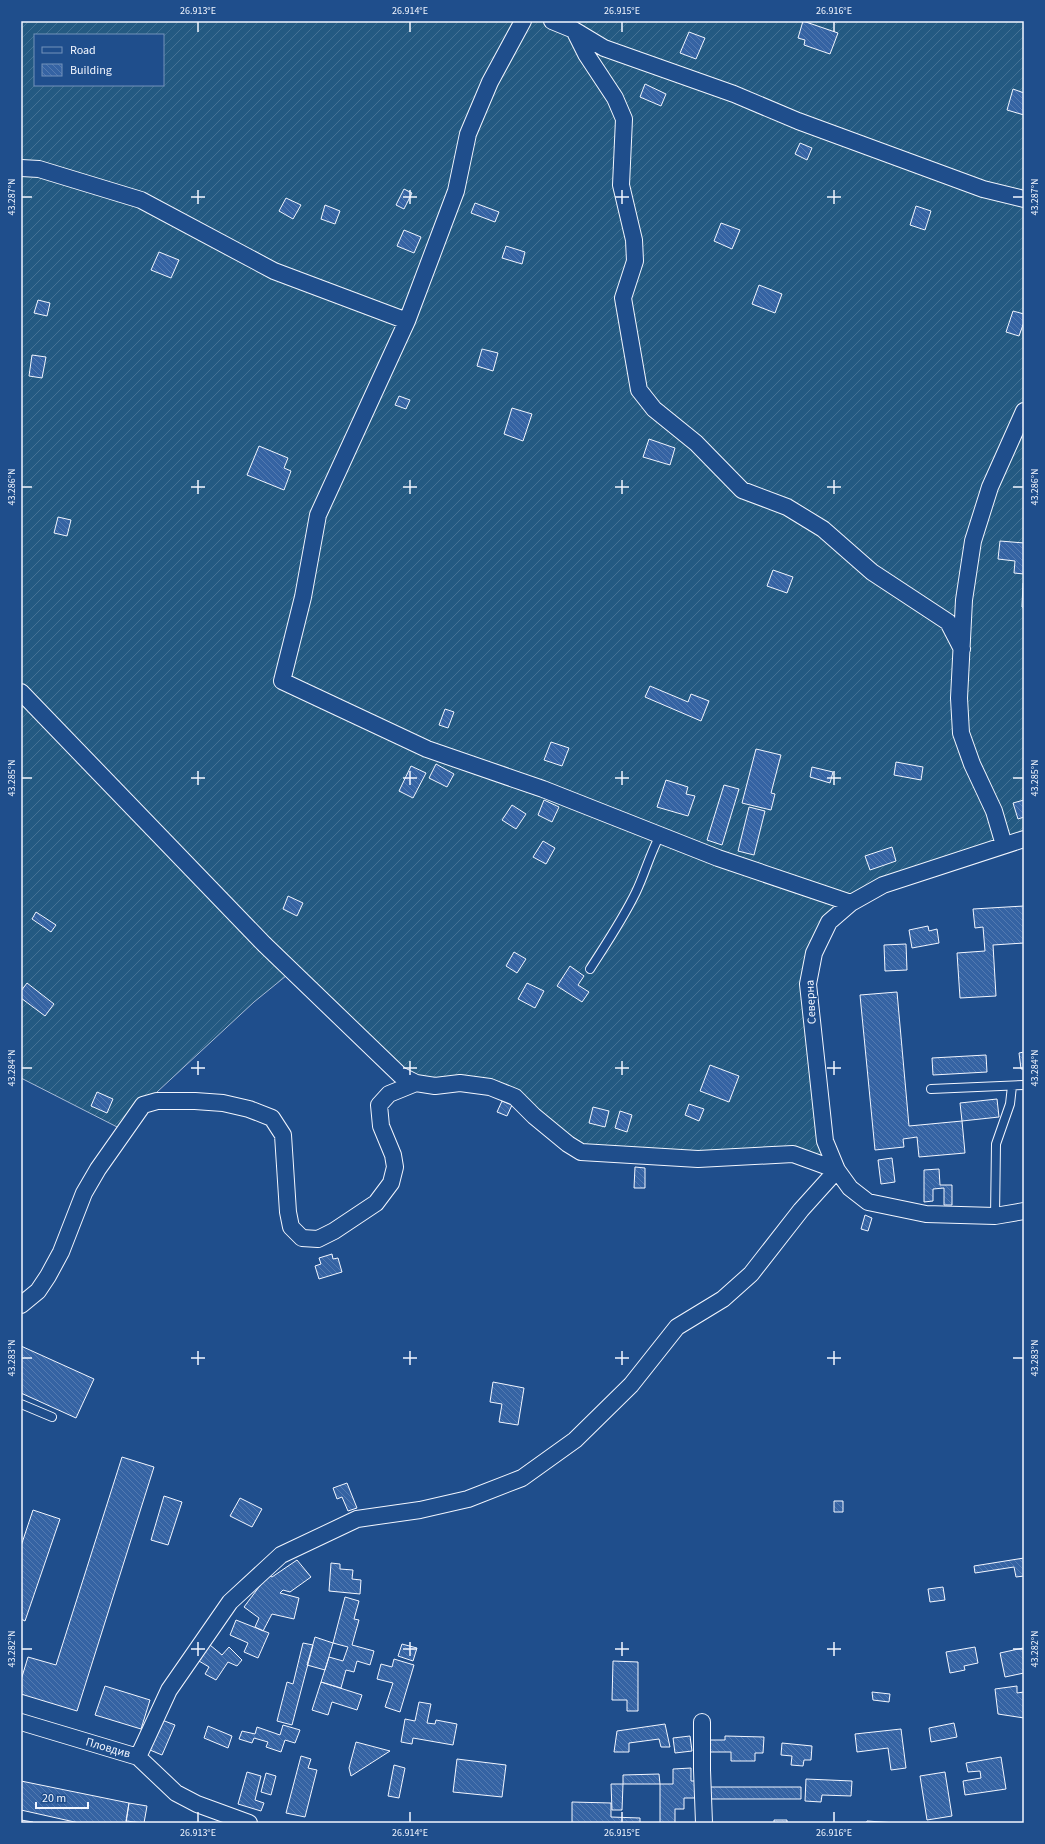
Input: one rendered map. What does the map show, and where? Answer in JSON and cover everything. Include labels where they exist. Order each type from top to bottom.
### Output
[{"type":"street","points":[[523,21],[490,82],[468,134],[456,190],[407,321],[318,515],[303,597],[282,680],[428,749],[543,789],[718,858],[852,903]]},
{"type":"street","points":[[552,21],[574,30],[604,48],[734,94],[798,120],[984,189],[1024,199]]},
{"type":"street","points":[[574,30],[586,54],[615,98],[624,119],[621,185],[634,240],[635,260],[622,298],[639,390],[654,409],[696,443],[742,490],[787,507],[823,529],[872,572],[948,622],[962,649]]},
{"type":"street","points":[[21,168],[39,169],[141,200],[274,271],[407,321]]},
{"type":"street","points":[[1004,845],[994,811],[972,764],[961,733],[959,698],[964,600],[973,541],[990,487],[1024,411]]},
{"type":"street","points":[[21,692],[264,944],[400,1075],[416,1083],[435,1086],[460,1082],[490,1087],[515,1097],[551,1130],[568,1144],[581,1152],[698,1159],[793,1154],[838,1170],[801,1210],[751,1274],[723,1299],[677,1327],[631,1385],[575,1440],[522,1478],[468,1499],[420,1510],[357,1519],[281,1555],[230,1602],[169,1690],[138,1757]]},
{"type":"street","name":"Северна","points":[[1024,839],[883,885],[852,903],[828,922],[814,953],[808,984],[825,1141],[838,1170],[850,1188],[868,1202],[926,1214],[995,1216],[1024,1211]]},
{"type":"street","points":[[21,1304],[38,1291],[48,1276],[61,1252],[84,1193],[98,1168],[143,1106],[156,1101],[223,1103],[249,1109],[272,1118],[283,1134],[288,1212],[292,1227],[302,1238],[318,1239],[334,1231],[376,1202],[391,1183],[395,1167],[393,1155],[381,1126],[379,1106],[389,1094],[416,1083]]},
{"type":"street","name":"Пловдив","points":[[21,1722],[138,1757],[176,1793],[197,1804],[249,1823]]},
{"type":"street","points":[[702,1722],[704,1823]]},
{"type":"lane","points":[[590,969],[617,926],[636,891],[645,865],[660,835]]},
{"type":"lane","points":[[932,1089],[1024,1085]]},
{"type":"lane","points":[[995,1216],[996,1144],[1010,1104],[1012,1086]]},
{"type":"lane","points":[[21,1404],[52,1417]]},
{"type":"shaded area","points":[[21,21],[1024,21],[1024,839],[883,885],[829,922],[808,984],[837,1170],[793,1154],[581,1152],[515,1097],[416,1083],[292,971],[254,1002],[143,1105],[125,1131],[21,1078]]},
{"type":"building","points":[[803,21],[838,33],[830,54],[804,45],[805,40],[798,38]]},
{"type":"building","points":[[689,32],[705,38],[696,59],[680,53]]},
{"type":"building","points":[[645,84],[666,94],[661,106],[640,97]]},
{"type":"building","points":[[1013,89],[1024,93],[1024,115],[1007,110]]},
{"type":"building","points":[[800,143],[812,148],[807,160],[795,154]]},
{"type":"building","points":[[404,189],[412,193],[404,209],[396,205]]},
{"type":"building","points":[[286,198],[301,205],[293,219],[279,211]]},
{"type":"building","points":[[475,203],[499,212],[495,222],[471,213]]},
{"type":"building","points":[[325,205],[340,211],[335,224],[321,219]]},
{"type":"building","points":[[916,206],[931,211],[925,230],[910,225]]},
{"type":"building","points":[[721,223],[740,230],[732,249],[714,241]]},
{"type":"building","points":[[404,230],[421,237],[414,253],[397,246]]},
{"type":"building","points":[[506,246],[525,252],[522,264],[502,258]]},
{"type":"building","points":[[159,252],[179,260],[171,278],[151,270]]},
{"type":"building","points":[[759,285],[782,294],[775,313],[752,304]]},
{"type":"building","points":[[38,300],[50,303],[47,316],[34,313]]},
{"type":"building","points":[[1013,311],[1024,314],[1024,322],[1019,336],[1006,332]]},
{"type":"building","points":[[482,349],[498,353],[493,371],[477,366]]},
{"type":"building","points":[[32,355],[46,357],[42,378],[29,376]]},
{"type":"building","points":[[399,396],[410,400],[406,409],[395,405]]},
{"type":"building","points":[[512,408],[532,414],[523,441],[504,434]]},
{"type":"building","points":[[649,439],[675,448],[670,465],[643,457]]},
{"type":"building","points":[[259,446],[288,458],[284,468],[291,471],[284,490],[247,475]]},
{"type":"building","points":[[58,517],[71,520],[67,536],[54,533]]},
{"type":"building","points":[[1000,541],[1024,543],[1024,574],[1014,573],[1015,561],[998,559]]},
{"type":"building","points":[[773,570],[793,577],[787,593],[767,586]]},
{"type":"building","points":[[1024,583],[1024,608],[1022,607]]},
{"type":"building","points":[[650,686],[688,702],[691,694],[709,701],[701,721],[645,697]]},
{"type":"building","points":[[445,709],[454,712],[448,728],[439,725]]},
{"type":"building","points":[[551,742],[569,748],[562,766],[544,760]]},
{"type":"building","points":[[756,749],[781,755],[771,793],[775,794],[771,810],[742,803]]},
{"type":"building","points":[[896,762],[923,767],[921,780],[894,775]]},
{"type":"building","points":[[436,764],[454,774],[447,787],[429,778]]},
{"type":"building","points":[[411,766],[426,773],[413,798],[399,791]]},
{"type":"building","points":[[812,767],[833,772],[830,783],[810,777]]},
{"type":"building","points":[[666,780],[688,787],[686,794],[695,796],[688,816],[657,807]]},
{"type":"building","points":[[724,785],[739,789],[722,845],[707,840]]},
{"type":"building","points":[[544,800],[559,807],[552,822],[538,815]]},
{"type":"building","points":[[1024,800],[1024,817],[1018,819],[1013,803]]},
{"type":"building","points":[[512,805],[526,814],[516,829],[502,820]]},
{"type":"building","points":[[749,807],[765,811],[754,855],[738,851]]},
{"type":"building","points":[[543,841],[555,848],[546,864],[533,857]]},
{"type":"building","points":[[892,847],[896,861],[870,870],[865,856]]},
{"type":"building","points":[[288,896],[303,903],[297,916],[283,909]]},
{"type":"building","points":[[1024,906],[1024,943],[993,945],[996,996],[960,998],[957,953],[985,951],[983,927],[975,928],[973,909]]},
{"type":"building","points":[[36,912],[56,925],[51,932],[32,919]]},
{"type":"building","points":[[928,926],[929,931],[937,929],[939,943],[912,948],[909,930]]},
{"type":"building","points":[[906,944],[907,970],[885,971],[884,945]]},
{"type":"building","points":[[514,952],[526,959],[517,973],[506,966]]},
{"type":"building","points":[[570,966],[584,976],[578,985],[589,992],[582,1002],[557,986]]},
{"type":"building","points":[[27,983],[54,1004],[45,1016],[21,998],[21,991]]},
{"type":"building","points":[[527,983],[544,991],[535,1008],[518,999]]},
{"type":"building","points":[[897,992],[909,1126],[962,1121],[965,1153],[919,1157],[917,1137],[903,1139],[904,1147],[875,1150],[860,995]]},
{"type":"building","points":[[1024,1052],[1024,1069],[1021,1069],[1019,1053]]},
{"type":"building","points":[[986,1055],[987,1072],[933,1075],[932,1058]]},
{"type":"building","points":[[710,1065],[739,1076],[729,1102],[700,1091]]},
{"type":"building","points":[[97,1092],[113,1099],[107,1113],[91,1106]]},
{"type":"building","points":[[997,1099],[999,1117],[962,1121],[960,1103]]},
{"type":"building","points":[[502,1101],[512,1105],[507,1116],[497,1112]]},
{"type":"building","points":[[689,1104],[704,1109],[699,1121],[685,1115]]},
{"type":"building","points":[[593,1107],[609,1111],[605,1127],[589,1123]]},
{"type":"building","points":[[620,1111],[632,1115],[627,1132],[615,1128]]},
{"type":"building","points":[[892,1158],[895,1182],[881,1184],[878,1160]]},
{"type":"building","points":[[635,1167],[645,1168],[645,1188],[634,1188]]},
{"type":"building","points":[[939,1169],[940,1185],[952,1185],[952,1205],[944,1205],[944,1188],[933,1189],[933,1201],[924,1202],[924,1170]]},
{"type":"building","points":[[865,1215],[872,1218],[868,1231],[861,1229]]},
{"type":"building","points":[[332,1254],[333,1259],[338,1258],[342,1272],[319,1279],[315,1266],[321,1264],[319,1258]]},
{"type":"building","points":[[21,1346],[94,1379],[76,1418],[21,1393]]},
{"type":"building","points":[[493,1382],[524,1388],[518,1425],[499,1422],[502,1404],[490,1402]]},
{"type":"building","points":[[122,1457],[154,1467],[77,1711],[21,1694],[21,1680],[28,1657],[56,1665]]},
{"type":"building","points":[[347,1483],[357,1508],[348,1511],[342,1497],[337,1499],[333,1488]]},
{"type":"building","points":[[164,1496],[182,1502],[168,1545],[151,1540]]},
{"type":"building","points":[[240,1498],[262,1509],[252,1527],[230,1516]]},
{"type":"building","points":[[834,1501],[843,1501],[843,1512],[834,1512]]},
{"type":"building","points":[[33,1510],[60,1519],[25,1621],[21,1619],[21,1546]]},
{"type":"building","points":[[1024,1558],[1024,1576],[1016,1577],[1014,1567],[975,1573],[974,1566]]},
{"type":"building","points":[[297,1560],[311,1577],[290,1592],[283,1590],[280,1593],[299,1598],[294,1619],[272,1614],[263,1631],[255,1627],[259,1618],[244,1607],[268,1575],[272,1577]]},
{"type":"building","points":[[331,1563],[340,1564],[340,1569],[353,1570],[352,1579],[361,1580],[360,1594],[329,1591]]},
{"type":"building","points":[[943,1587],[945,1600],[930,1602],[928,1589]]},
{"type":"building","points":[[345,1597],[359,1601],[354,1619],[359,1620],[352,1645],[374,1651],[370,1665],[357,1661],[354,1672],[346,1670],[341,1688],[321,1682],[329,1657],[343,1661],[348,1647],[333,1643]]},
{"type":"building","points":[[236,1620],[269,1633],[258,1658],[244,1652],[248,1643],[230,1635]]},
{"type":"building","points":[[315,1637],[333,1643],[325,1670],[307,1665]]},
{"type":"building","points":[[303,1643],[313,1645],[292,1725],[277,1721],[287,1682],[293,1684]]},
{"type":"building","points":[[402,1644],[417,1648],[413,1661],[398,1656]]},
{"type":"building","points":[[210,1645],[222,1655],[229,1647],[242,1660],[237,1666],[228,1662],[216,1680],[205,1674],[209,1667],[199,1661]]},
{"type":"building","points":[[975,1647],[978,1663],[964,1666],[965,1670],[950,1673],[946,1652]]},
{"type":"building","points":[[1023,1648],[1024,1673],[1005,1677],[1000,1653]]},
{"type":"building","points":[[394,1659],[414,1665],[400,1712],[385,1707],[393,1683],[377,1679],[381,1664],[392,1667]]},
{"type":"building","points":[[613,1661],[638,1662],[638,1711],[627,1711],[627,1700],[612,1700]]},
{"type":"building","points":[[321,1682],[362,1695],[357,1710],[332,1702],[328,1715],[312,1710]]},
{"type":"building","points":[[105,1686],[150,1700],[141,1729],[95,1715]]},
{"type":"building","points":[[1017,1686],[1017,1693],[1024,1692],[1024,1718],[998,1714],[995,1689]]},
{"type":"building","points":[[872,1692],[890,1694],[889,1702],[873,1700]]},
{"type":"building","points":[[419,1702],[431,1704],[427,1723],[435,1724],[436,1720],[457,1724],[453,1745],[413,1738],[412,1744],[401,1742],[405,1719],[415,1721]]},
{"type":"building","points":[[162,1720],[175,1725],[162,1755],[150,1750]]},
{"type":"building","points":[[954,1723],[957,1737],[931,1742],[929,1728]]},
{"type":"building","points":[[665,1724],[670,1747],[661,1747],[659,1739],[629,1743],[629,1752],[614,1752],[617,1731]]},
{"type":"building","points":[[283,1725],[300,1730],[295,1743],[285,1740],[281,1752],[266,1747],[268,1742],[254,1738],[252,1743],[239,1739],[242,1731],[255,1734],[257,1727],[280,1735]]},
{"type":"building","points":[[208,1726],[232,1736],[228,1748],[204,1738]]},
{"type":"building","points":[[901,1729],[906,1768],[891,1770],[888,1748],[857,1752],[855,1734]]},
{"type":"building","points":[[690,1736],[692,1751],[675,1753],[673,1738]]},
{"type":"building","points":[[725,1736],[764,1737],[763,1753],[755,1753],[755,1761],[731,1761],[731,1752],[710,1752],[710,1740],[725,1740]]},
{"type":"building","points":[[356,1742],[390,1751],[351,1776],[349,1768]]},
{"type":"building","points":[[782,1743],[812,1746],[811,1760],[804,1760],[803,1766],[791,1765],[792,1756],[781,1755]]},
{"type":"building","points":[[301,1756],[311,1759],[308,1768],[317,1770],[305,1817],[286,1813]]},
{"type":"building","points":[[1001,1757],[1006,1789],[965,1795],[963,1781],[981,1778],[980,1771],[968,1772],[966,1763]]},
{"type":"building","points":[[457,1759],[506,1765],[502,1797],[453,1792]]},
{"type":"building","points":[[394,1765],[405,1768],[399,1798],[388,1796]]},
{"type":"building","points":[[691,1768],[691,1781],[698,1781],[698,1798],[684,1798],[684,1809],[675,1809],[675,1823],[660,1823],[660,1784],[673,1784],[673,1769]]},
{"type":"building","points":[[247,1772],[261,1776],[255,1800],[264,1803],[261,1811],[238,1804]]},
{"type":"building","points":[[945,1772],[952,1816],[927,1820],[920,1776]]},
{"type":"building","points":[[266,1773],[276,1776],[271,1795],[261,1792]]},
{"type":"building","points":[[659,1774],[660,1784],[623,1784],[623,1775]]},
{"type":"building","points":[[806,1779],[852,1781],[851,1796],[822,1795],[821,1802],[805,1801]]},
{"type":"building","points":[[21,1781],[129,1803],[126,1823],[79,1823],[21,1810]]},
{"type":"building","points":[[611,1784],[623,1784],[622,1810],[612,1810]]},
{"type":"building","points":[[708,1787],[801,1787],[801,1799],[708,1799]]},
{"type":"building","points":[[572,1802],[611,1803],[611,1817],[640,1818],[640,1823],[572,1823]]},
{"type":"building","points":[[129,1803],[147,1806],[144,1823],[126,1821]]},
{"type":"building","points":[[21,1820],[33,1822],[33,1823],[21,1823]]},
{"type":"building","points":[[774,1820],[787,1820],[787,1823],[774,1823]]},
{"type":"building","points":[[867,1821],[896,1823],[866,1823]]}]
